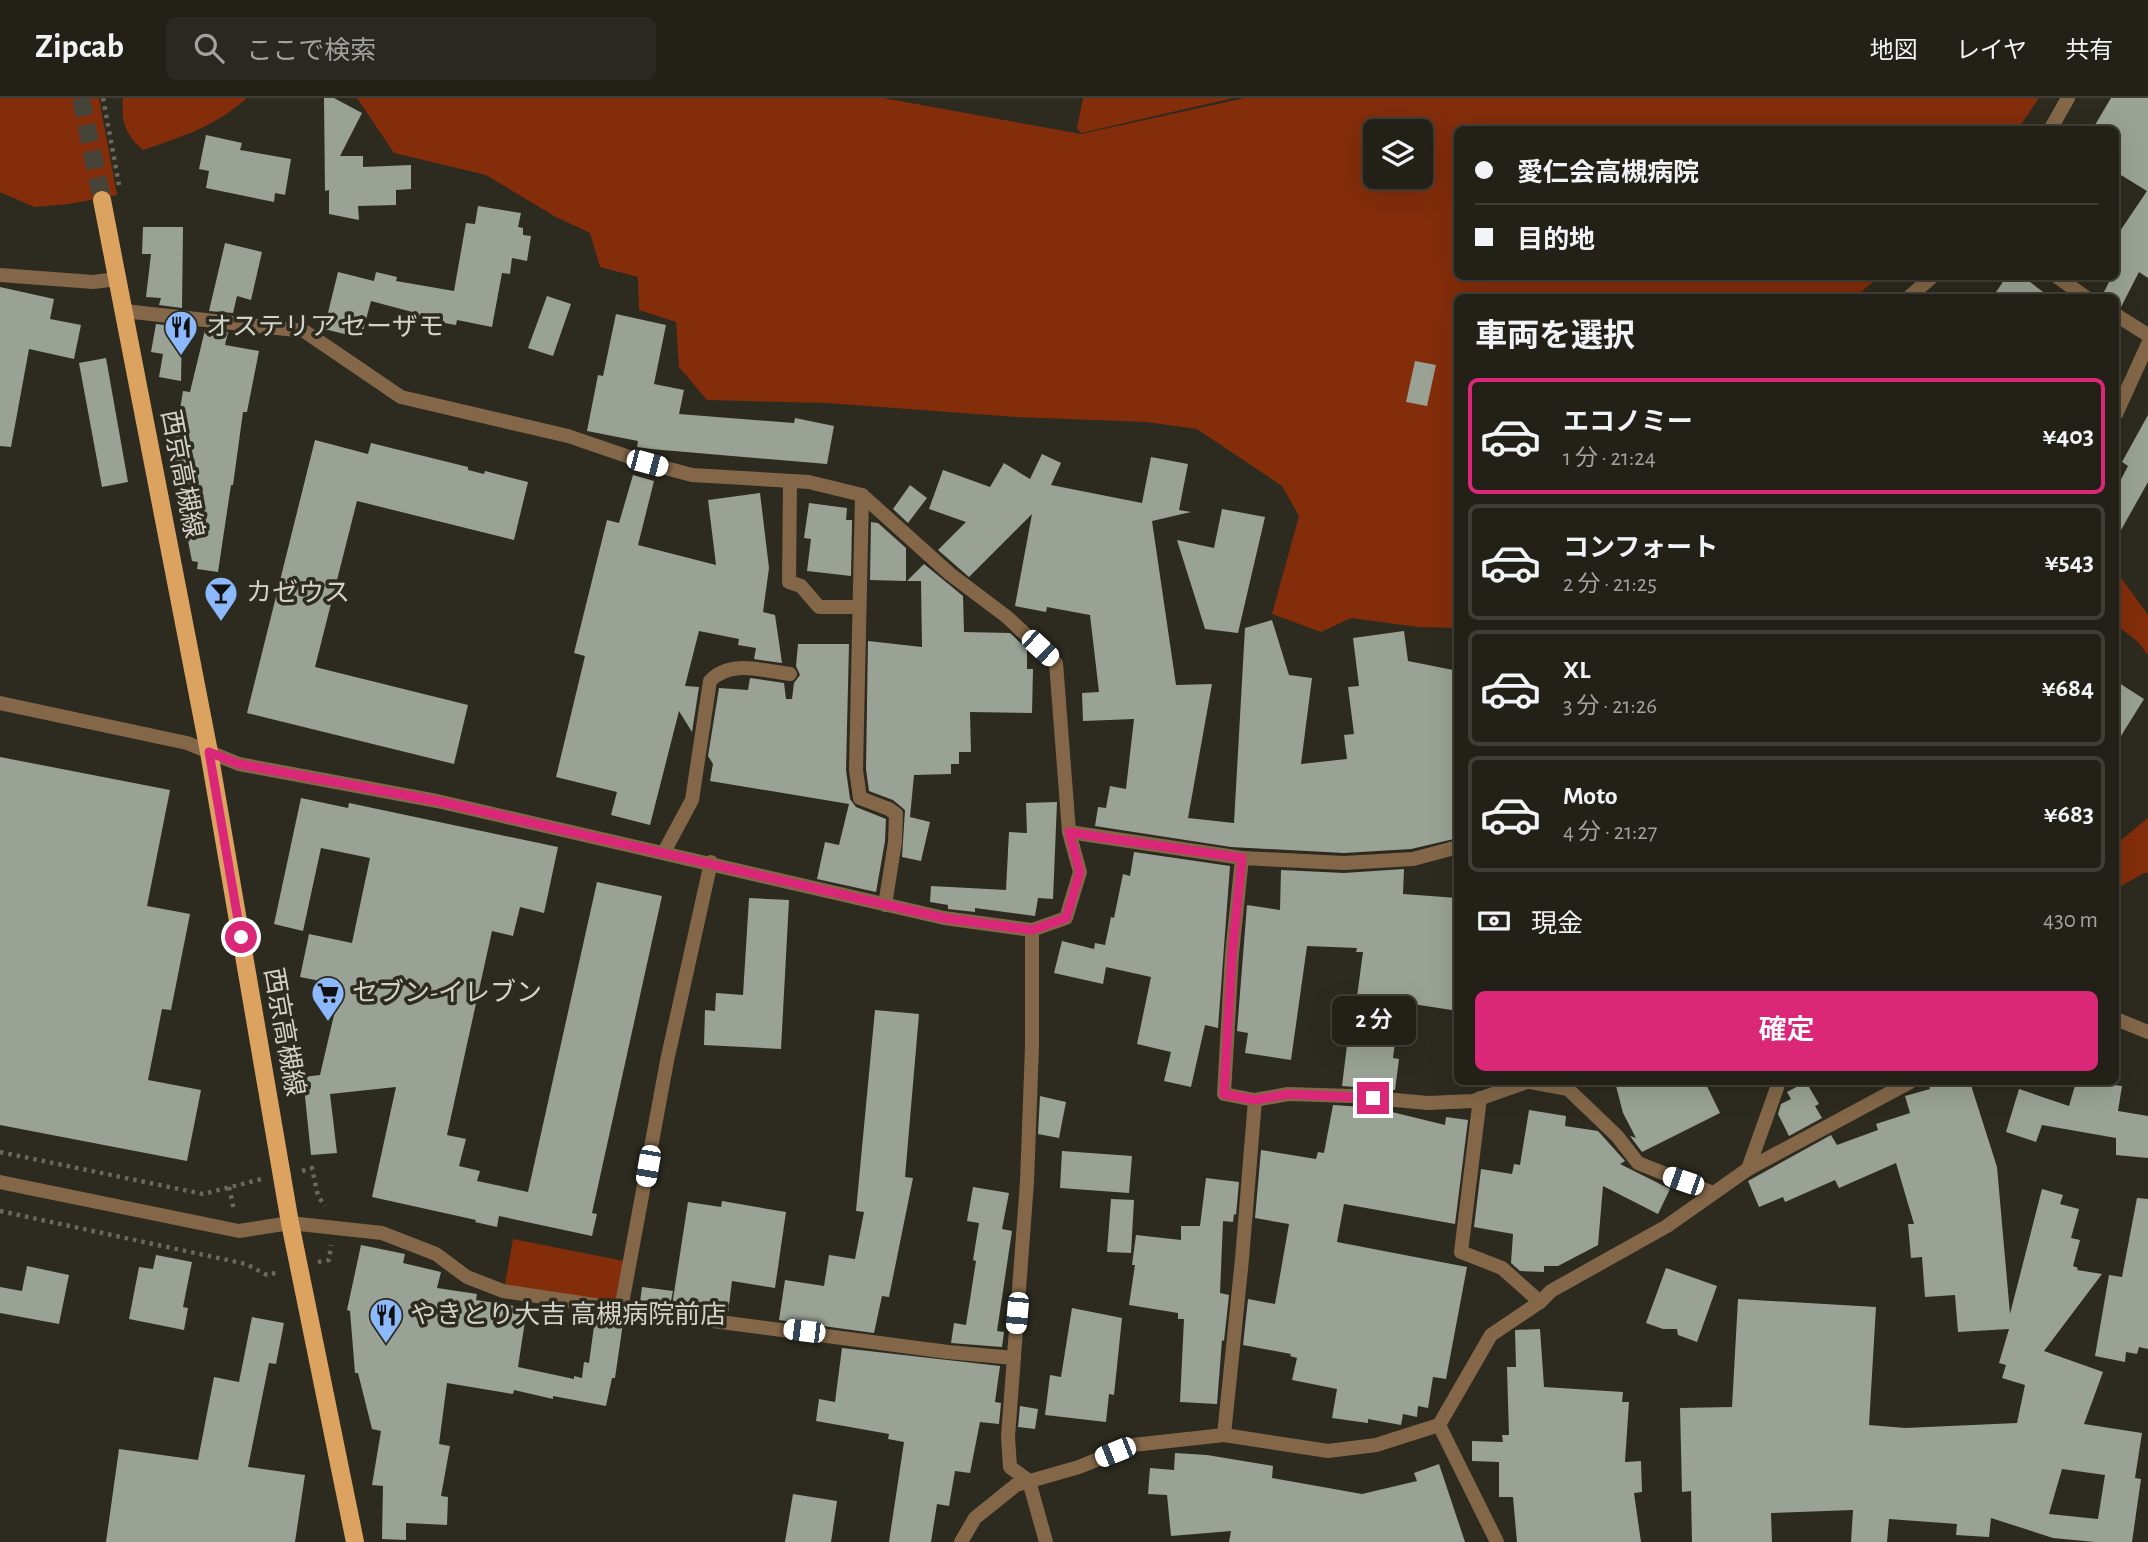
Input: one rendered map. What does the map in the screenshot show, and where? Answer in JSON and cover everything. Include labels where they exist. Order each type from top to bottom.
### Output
[{"type":"main road","name":"西京高槻線","points":[[102,200],[209,752],[290,1223],[355,1542]]},
{"type":"street","points":[[2052,126],[2068,98]]},
{"type":"street","points":[[0,275],[93,282],[117,279]]},
{"type":"street","points":[[1913,294],[1928,280]]},
{"type":"street","points":[[2062,280],[2081,294]]},
{"type":"street","points":[[0,703],[187,743],[239,764],[437,801],[944,918],[1032,930],[1066,918],[1080,872],[1069,832],[1056,663],[1007,617],[950,574],[862,495],[808,482],[692,475],[568,436],[401,397],[304,331],[124,311]]},
{"type":"street","points":[[2119,317],[2148,335]]},
{"type":"street","points":[[2119,407],[2148,344]]},
{"type":"street","points":[[790,481],[789,582],[801,586],[819,607],[859,607]]},
{"type":"street","points":[[862,495],[856,769],[860,798],[896,814],[895,842],[885,905]]},
{"type":"street","points":[[664,852],[692,800],[710,681],[719,671],[731,667],[790,674]]},
{"type":"street","points":[[1069,832],[1242,858],[1344,863],[1413,859],[1454,848]]},
{"type":"street","points":[[1242,858],[1232,954],[1224,1094],[1255,1100],[1288,1094],[1352,1096],[1428,1103],[1473,1101],[1520,1085]]},
{"type":"street","points":[[621,1309],[667,1061],[711,863]]},
{"type":"street","points":[[1032,930],[1032,1046],[1027,1182],[1008,1437],[1010,1467],[1029,1481],[1046,1542]]},
{"type":"street","points":[[2119,1020],[2148,1032]]},
{"type":"street","points":[[1546,1085],[1568,1089],[1617,1136],[1639,1163],[1713,1193]]},
{"type":"street","points":[[1748,1169],[1778,1085]]},
{"type":"street","points":[[961,1542],[975,1518],[1016,1485],[1079,1467],[1133,1445],[1224,1435],[1328,1451],[1376,1445],[1439,1425],[1491,1335],[1540,1302],[1551,1291],[1667,1226],[1748,1169],[1904,1085]]},
{"type":"street","points":[[1480,1098],[1461,1252],[1502,1268],[1540,1302]]},
{"type":"street","points":[[1224,1435],[1255,1100]]},
{"type":"street","points":[[0,1182],[239,1231],[290,1223],[382,1233],[436,1254],[467,1277],[503,1291],[621,1309],[1014,1358]]},
{"type":"street","points":[[1439,1425],[1497,1542]]},
{"type":"path","points":[[0,1152],[202,1194],[229,1187]]},
{"type":"path","points":[[312,1168],[318,1196],[327,1209]]},
{"type":"path","points":[[0,1211],[246,1264]]},
{"type":"shaded area","points":[[0,98],[99,98],[117,195],[34,207],[0,192]]},
{"type":"shaded area","points":[[123,98],[247,98],[210,124],[143,150],[126,127]]},
{"type":"shaded area","points":[[357,98],[883,98],[1081,134],[1245,98],[2039,98],[2020,126],[1454,126],[1454,280],[1875,280],[1859,294],[1454,294],[1454,628],[1418,627],[1351,618],[1321,632],[1272,614],[1299,516],[1282,486],[1197,429],[1146,422],[1016,417],[827,403],[707,400],[679,367],[676,322],[639,310],[638,277],[600,267],[590,233],[554,216],[486,175],[394,153]]},
{"type":"shaded area","points":[[1083,98],[1233,98],[1081,133],[1077,128]]},
{"type":"shaded area","points":[[2119,575],[2148,615],[2148,655],[2137,641],[2119,627]]},
{"type":"shaded area","points":[[2148,818],[2148,873],[2119,887],[2119,842]]},
{"type":"shaded area","points":[[513,1239],[629,1262],[621,1309],[505,1284]]},
{"type":"building","points":[[324,98],[334,98],[362,113],[340,156],[363,156],[363,167],[411,165],[411,189],[396,190],[396,205],[358,206],[359,220],[329,214],[329,190],[325,191]]},
{"type":"building","points":[[2111,98],[2148,98],[2148,278],[2139,272],[2121,307],[2119,294],[2104,292],[2110,280],[2119,280],[2119,233],[2147,191],[2119,174],[2119,126],[2094,126]]},
{"type":"building","points":[[206,135],[242,143],[240,150],[291,159],[285,195],[275,193],[274,202],[206,188],[209,171],[199,169]]},
{"type":"building","points":[[478,206],[521,213],[518,227],[523,228],[523,235],[531,236],[527,261],[512,258],[510,274],[502,273],[492,327],[457,320],[456,325],[415,318],[416,313],[371,301],[361,338],[324,329],[338,272],[374,281],[376,272],[397,277],[396,281],[454,291],[466,223],[475,224]]},
{"type":"building","points":[[143,227],[183,227],[182,308],[159,305],[161,298],[146,297],[151,254],[142,254]]},
{"type":"building","points":[[225,243],[262,252],[251,300],[237,296],[233,313],[209,311]]},
{"type":"building","points":[[2004,280],[2027,280],[2046,294],[1995,294]]},
{"type":"building","points":[[0,287],[54,299],[50,319],[81,325],[74,359],[29,349],[11,447],[0,446]]},
{"type":"building","points":[[547,296],[571,304],[553,356],[528,348]]},
{"type":"building","points":[[616,314],[666,325],[654,384],[684,390],[679,414],[794,423],[795,418],[834,426],[827,464],[651,449],[637,447],[638,441],[587,431],[598,375],[603,376]]},
{"type":"building","points":[[156,324],[182,327],[181,381],[159,377],[163,354],[151,352]]},
{"type":"building","points":[[205,330],[228,332],[225,345],[259,351],[247,412],[243,412],[218,572],[197,569],[198,562],[192,561],[172,460],[183,391],[190,392]]},
{"type":"building","points":[[106,358],[128,482],[102,487],[79,363]]},
{"type":"building","points":[[1415,361],[1436,365],[1427,406],[1406,402]]},
{"type":"building","points":[[2148,415],[2148,482],[2119,534],[2119,483],[2128,466],[2122,462]]},
{"type":"building","points":[[315,440],[368,454],[371,443],[468,467],[468,470],[484,474],[485,471],[528,482],[514,540],[357,501],[315,667],[468,705],[454,764],[247,713]]},
{"type":"building","points":[[1042,454],[1061,463],[1051,485],[1142,503],[1151,457],[1188,464],[1179,510],[1191,512],[1152,521],[1176,685],[1212,684],[1188,818],[1234,823],[1245,628],[1272,620],[1289,675],[1312,678],[1301,764],[1347,759],[1344,735],[1354,734],[1348,687],[1359,686],[1353,638],[1404,631],[1408,661],[1454,670],[1454,839],[1411,849],[1344,853],[1231,847],[1095,826],[1098,807],[1106,808],[1110,786],[1126,789],[1134,719],[1083,721],[1082,693],[1099,692],[1090,615],[1047,607],[1046,612],[1015,606],[1032,514],[969,577],[938,550],[966,522],[929,509],[943,470],[990,487],[1004,463],[1030,479]]},
{"type":"building","points":[[633,475],[654,481],[638,545],[716,565],[708,500],[760,493],[769,568],[763,612],[775,615],[782,663],[754,659],[756,648],[738,645],[739,639],[699,631],[685,686],[699,687],[692,732],[679,711],[650,825],[611,815],[617,792],[556,777],[585,656],[574,653],[607,520],[619,523]]},
{"type":"building","points":[[910,485],[927,498],[908,523],[893,509]]},
{"type":"building","points":[[809,503],[847,508],[846,520],[852,520],[851,576],[807,571],[811,539],[804,538]]},
{"type":"building","points":[[1222,509],[1265,517],[1238,633],[1205,629],[1177,540],[1214,548]]},
{"type":"building","points":[[871,522],[878,523],[906,548],[906,581],[870,580]]},
{"type":"building","points":[[924,564],[963,596],[964,632],[1010,633],[1027,649],[1027,669],[1033,669],[1032,713],[970,712],[971,752],[959,752],[959,764],[951,764],[951,774],[914,775],[910,817],[930,822],[921,861],[902,857],[905,810],[893,800],[869,791],[866,769],[868,641],[922,647],[921,581],[907,581]]},
{"type":"building","points":[[798,644],[849,644],[846,770],[850,799],[856,807],[886,819],[876,892],[817,879],[825,842],[839,845],[849,804],[710,781],[713,764],[708,756],[719,688],[748,690],[750,678],[784,683],[786,699],[792,699],[794,683],[800,675],[796,666]]},
{"type":"building","points":[[2119,683],[2144,699],[2119,739]]},
{"type":"building","points":[[0,757],[170,790],[147,906],[190,914],[171,1010],[162,1009],[148,1080],[201,1090],[187,1161],[0,1125]]},
{"type":"building","points":[[301,798],[348,808],[349,803],[558,847],[544,913],[520,907],[513,936],[492,931],[447,1135],[466,1139],[459,1166],[480,1171],[477,1181],[528,1192],[597,882],[662,896],[592,1213],[597,1214],[592,1236],[499,1216],[497,1227],[372,1197],[396,1087],[330,1094],[337,1153],[311,1155],[303,1077],[320,1075],[341,985],[300,977],[309,934],[352,943],[370,858],[321,848],[303,931],[274,924]]},
{"type":"building","points":[[1057,802],[1053,899],[1038,898],[1035,916],[975,908],[975,912],[948,909],[948,905],[930,902],[931,886],[1006,890],[1009,832],[1027,833],[1026,803]]},
{"type":"building","points":[[1134,852],[1230,866],[1218,1028],[1205,1025],[1191,1087],[1164,1081],[1171,1052],[1137,1044],[1151,977],[1106,967],[1103,984],[1054,973],[1062,941],[1094,949],[1095,943],[1105,945],[1123,874],[1130,876]]},
{"type":"building","points":[[1404,869],[1403,894],[1454,898],[1454,1010],[1400,1002],[1393,1058],[1399,1059],[1395,1090],[1342,1086],[1352,1004],[1356,1004],[1363,952],[1356,952],[1357,948],[1307,946],[1291,1060],[1245,1053],[1248,1033],[1237,1031],[1247,905],[1280,910],[1281,870],[1344,873]]},
{"type":"building","points":[[749,898],[789,900],[781,1049],[704,1045],[705,1010],[715,1011],[716,993],[743,995]]},
{"type":"building","points":[[875,1010],[919,1014],[905,1177],[913,1178],[889,1297],[882,1296],[874,1333],[779,1320],[785,1280],[824,1286],[829,1255],[855,1259],[864,1212],[856,1211]]},
{"type":"building","points":[[1616,1085],[1706,1085],[1720,1113],[1642,1152],[1630,1136],[1636,1138],[1623,1113]]},
{"type":"building","points":[[1800,1085],[1808,1085],[1819,1104],[1815,1106],[1822,1118],[1789,1136],[1778,1114],[1781,1104],[1791,1099],[1787,1092]]},
{"type":"building","points":[[1929,1085],[1971,1085],[1997,1167],[2010,1314],[2042,1189],[2063,1195],[2060,1204],[2079,1209],[2071,1238],[2080,1240],[2073,1266],[2078,1268],[2077,1270],[2102,1274],[2044,1351],[2103,1372],[2084,1424],[2142,1433],[2135,1478],[2141,1479],[2132,1542],[2053,1538],[1991,1518],[1989,1537],[1956,1535],[1957,1524],[1889,1519],[1887,1542],[1851,1542],[1853,1510],[1771,1513],[1772,1542],[1692,1542],[1691,1491],[1682,1492],[1680,1408],[1732,1407],[1738,1299],[1876,1307],[1869,1425],[1905,1428],[2017,1423],[2025,1385],[2002,1378],[2006,1365],[1999,1363],[2009,1329],[1958,1332],[1955,1295],[1925,1297],[1922,1257],[1911,1258],[1908,1224],[1914,1224],[1896,1163],[1839,1188],[1835,1180],[1785,1202],[1783,1197],[1759,1207],[1748,1181],[1831,1135],[1837,1145],[1878,1130],[1876,1124],[1910,1113],[1905,1096],[1930,1089]],"holes":[[[2062,1469],[2105,1475],[2098,1519],[2049,1514]]]},
{"type":"building","points":[[2075,1085],[2122,1086],[2118,1111],[2148,1116],[2148,1158],[2116,1155],[2116,1138],[2042,1125],[2036,1142],[2006,1132],[2019,1089],[2069,1106]]},
{"type":"building","points":[[1040,1096],[1066,1102],[1059,1138],[1038,1134]]},
{"type":"building","points":[[1333,1105],[1392,1109],[1392,1112],[1445,1125],[1446,1117],[1468,1120],[1455,1224],[1344,1204],[1337,1242],[1467,1267],[1446,1379],[1433,1377],[1428,1408],[1418,1406],[1417,1417],[1403,1414],[1401,1425],[1368,1419],[1368,1423],[1332,1418],[1337,1389],[1292,1380],[1297,1358],[1290,1356],[1291,1354],[1243,1345],[1248,1299],[1275,1304],[1289,1224],[1255,1218],[1261,1150],[1316,1159],[1318,1152],[1324,1153]]},
{"type":"building","points":[[1529,1110],[1566,1116],[1565,1126],[1598,1131],[1625,1161],[1620,1164],[1670,1189],[1658,1214],[1603,1186],[1598,1245],[1558,1266],[1544,1266],[1544,1272],[1520,1271],[1511,1263],[1513,1234],[1474,1227],[1481,1169],[1512,1174],[1514,1164],[1520,1165]]},
{"type":"building","points":[[1062,1151],[1132,1156],[1129,1193],[1060,1188]]},
{"type":"building","points":[[1206,1178],[1239,1182],[1236,1215],[1234,1214],[1233,1222],[1223,1221],[1220,1293],[1229,1295],[1217,1404],[1180,1402],[1184,1319],[1178,1319],[1178,1313],[1129,1305],[1136,1235],[1181,1240],[1181,1226],[1200,1226]]},
{"type":"building","points":[[973,1187],[1009,1193],[1002,1229],[1012,1231],[997,1331],[1004,1332],[1002,1347],[951,1343],[954,1323],[966,1325],[976,1261],[973,1260],[979,1223],[967,1221]]},
{"type":"building","points":[[2137,1198],[2148,1199],[2148,1349],[2139,1347],[2137,1354],[2126,1352],[2125,1362],[2095,1356],[2109,1275],[2122,1277]]},
{"type":"building","points":[[1111,1199],[1134,1200],[1131,1253],[1107,1252]]},
{"type":"building","points":[[722,1201],[786,1212],[775,1288],[732,1281],[728,1313],[672,1306],[688,1202],[721,1207]]},
{"type":"building","points":[[361,1245],[405,1254],[403,1263],[441,1272],[437,1288],[477,1294],[476,1300],[527,1308],[518,1367],[574,1379],[574,1376],[582,1378],[584,1362],[589,1363],[595,1319],[623,1323],[615,1378],[612,1378],[606,1406],[553,1396],[553,1399],[514,1390],[513,1394],[447,1383],[439,1444],[450,1446],[441,1496],[448,1497],[447,1525],[406,1523],[406,1540],[382,1539],[383,1486],[372,1485],[381,1431],[372,1429],[358,1373],[355,1373],[350,1311],[347,1310]]},
{"type":"building","points":[[156,1255],[192,1262],[183,1307],[188,1308],[184,1330],[129,1319],[139,1267],[153,1269]]},
{"type":"building","points":[[27,1266],[69,1275],[59,1324],[0,1313],[0,1287],[22,1291]]},
{"type":"building","points":[[1666,1268],[1717,1286],[1697,1342],[1678,1335],[1677,1329],[1663,1329],[1646,1323]]},
{"type":"building","points":[[642,1287],[673,1291],[670,1306],[640,1302]]},
{"type":"building","points":[[1072,1308],[1122,1318],[1114,1395],[1109,1394],[1106,1422],[1045,1415],[1050,1375],[1061,1377]]},
{"type":"building","points":[[252,1317],[284,1323],[276,1364],[269,1363],[248,1467],[305,1475],[295,1542],[106,1542],[119,1449],[198,1460],[214,1377],[239,1382]]},
{"type":"building","points":[[1540,1329],[1544,1387],[1623,1392],[1622,1402],[1629,1402],[1625,1462],[1641,1461],[1642,1492],[1634,1493],[1641,1542],[1517,1542],[1513,1497],[1499,1497],[1499,1462],[1472,1461],[1472,1441],[1503,1442],[1502,1435],[1509,1435],[1507,1367],[1516,1367],[1515,1330]]},
{"type":"building","points":[[842,1348],[1000,1366],[995,1402],[1001,1403],[999,1424],[980,1422],[970,1473],[955,1471],[949,1506],[937,1504],[931,1542],[889,1542],[904,1442],[888,1439],[889,1434],[816,1421],[819,1399],[835,1402]]},
{"type":"building","points":[[1020,1406],[1038,1409],[1035,1429],[1018,1427]]},
{"type":"building","points":[[1175,1453],[1207,1455],[1273,1466],[1272,1478],[1362,1494],[1417,1481],[1414,1473],[1439,1464],[1465,1542],[1229,1542],[1231,1531],[1171,1536],[1167,1495],[1148,1494],[1150,1468],[1174,1470]]},
{"type":"building","points":[[793,1494],[837,1501],[831,1542],[785,1542]]},
{"type":"tunnel","points":[[81,98],[102,200]]},
{"type":"place","name":"オステリア セーザモ","points":[[181,357]]},
{"type":"place","name":"カゼウス","points":[[221,623]]},
{"type":"place","name":"セブン-イレブン","points":[[328,1023]]},
{"type":"place","name":"やきとり大吉 高槻病院前店","points":[[386,1345]]},
{"type":"route","points":[[241,937],[209,752],[239,764],[437,801],[944,918],[1032,930],[1066,918],[1080,872],[1069,832],[1242,858],[1232,954],[1224,1094],[1255,1100],[1288,1094],[1373,1098]]}]
